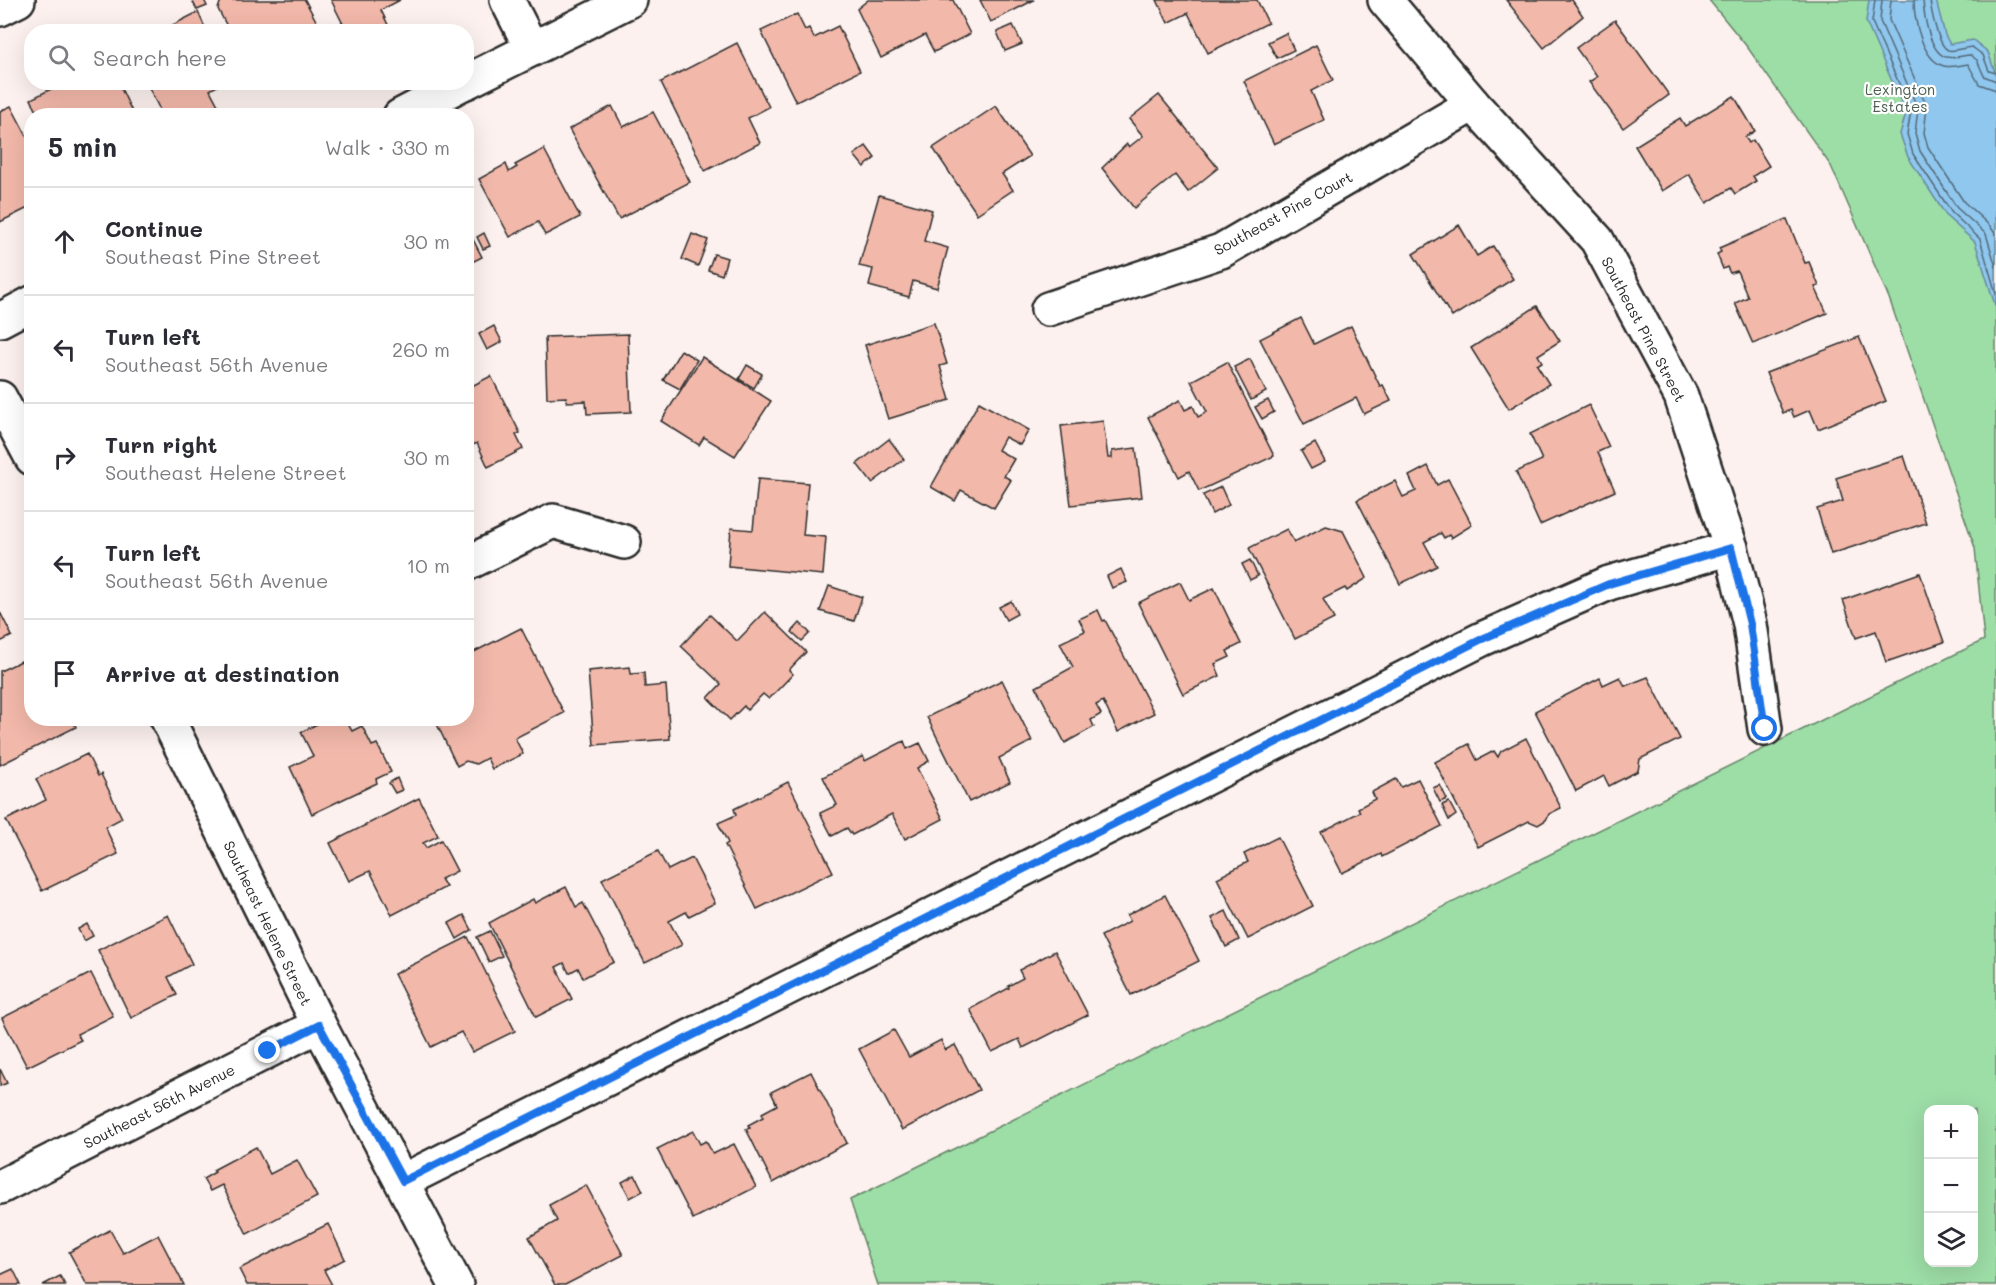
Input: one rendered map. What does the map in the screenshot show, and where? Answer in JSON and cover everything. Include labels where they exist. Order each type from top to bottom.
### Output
[{"type":"street","points":[[0,9],[18,0]]},
{"type":"street","points":[[507,0],[532,49]]},
{"type":"street","points":[[474,78],[630,0]]},
{"type":"street","name":"Southeast Pine Street","points":[[1385,0],[1473,104],[1597,240],[1681,396],[1731,548],[1750,624],[1765,729]]},
{"type":"street","points":[[416,108],[450,90]]},
{"type":"street","name":"Southeast Pine Court","points":[[1048,309],[1221,251],[1473,104]]},
{"type":"street","points":[[0,320],[24,307]]},
{"type":"street","points":[[0,398],[24,443]]},
{"type":"street","points":[[474,560],[553,521],[624,542]]},
{"type":"street","points":[[403,1181],[1482,639],[1609,584],[1731,548]]},
{"type":"street","name":"Southeast Helene Street","points":[[171,726],[319,1025],[456,1285]]},
{"type":"street","name":"Southeast 56th Avenue","points":[[0,1187],[319,1025]]},
{"type":"green space","name":"Lexington Estates","points":[[1709,0],[1996,0],[1996,1285],[878,1285],[850,1200],[1984,640],[1975,548],[1889,298],[1831,166],[1748,48]]},
{"type":"water","points":[[1869,0],[1936,0],[1945,35],[1950,44],[1973,40],[1988,52],[1996,75],[1996,308],[1975,242],[1947,217],[1908,157],[1900,134],[1906,113],[1866,22]]},
{"type":"building","points":[[192,0],[204,0],[207,6],[197,10]]},
{"type":"building","points":[[221,0],[305,0],[318,24],[226,24],[218,9]]},
{"type":"building","points":[[331,0],[400,0],[381,10],[388,24],[343,24]]},
{"type":"building","points":[[868,0],[953,0],[970,34],[934,52],[925,35],[881,58],[857,9]]},
{"type":"building","points":[[980,0],[1034,0],[991,22]]},
{"type":"building","points":[[1157,0],[1257,0],[1268,23],[1208,53],[1188,13],[1168,23]]},
{"type":"building","points":[[1506,0],[1572,0],[1583,16],[1544,48]]},
{"type":"building","points":[[198,12],[203,24],[175,24]]},
{"type":"building","points":[[797,14],[805,30],[809,28],[814,38],[838,26],[860,71],[796,102],[761,31]]},
{"type":"building","points":[[1615,20],[1669,95],[1623,128],[1589,82],[1597,77],[1576,48]]},
{"type":"building","points":[[1013,25],[1022,44],[1005,51],[997,32]]},
{"type":"building","points":[[1286,33],[1294,50],[1277,58],[1268,42]]},
{"type":"building","points":[[737,43],[769,107],[748,118],[760,143],[705,171],[661,82]]},
{"type":"building","points":[[1316,45],[1333,80],[1311,91],[1324,120],[1274,144],[1244,81]]},
{"type":"building","points":[[49,90],[122,90],[130,108],[35,108],[31,99]]},
{"type":"building","points":[[150,90],[210,90],[219,108],[159,108]]},
{"type":"building","points":[[1159,95],[1218,168],[1188,192],[1175,175],[1134,208],[1102,168],[1127,144],[1129,147],[1143,136],[1129,119]]},
{"type":"building","points":[[1734,96],[1755,131],[1745,137],[1749,143],[1753,140],[1769,166],[1753,176],[1756,181],[1735,194],[1731,188],[1707,203],[1689,174],[1662,191],[1635,146],[1680,118],[1685,126]]},
{"type":"building","points":[[11,106],[24,131],[24,210],[0,222],[0,111]]},
{"type":"building","points":[[612,106],[623,127],[653,112],[690,182],[619,219],[569,129]]},
{"type":"building","points":[[996,106],[1030,156],[1002,174],[1013,190],[977,214],[933,148]]},
{"type":"building","points":[[866,146],[875,158],[864,167],[854,155]]},
{"type":"building","points":[[544,149],[580,217],[545,235],[538,222],[510,237],[479,179],[506,164],[509,172],[517,167],[515,165]]},
{"type":"building","points":[[879,195],[932,210],[924,241],[948,248],[937,288],[913,281],[909,297],[869,286],[873,269],[859,266]]},
{"type":"building","points":[[1787,219],[1805,263],[1809,262],[1819,286],[1815,287],[1827,313],[1753,344],[1735,303],[1748,297],[1737,271],[1730,273],[1727,267],[1723,269],[1717,254],[1721,252],[1719,248]]},
{"type":"building","points":[[1459,225],[1477,256],[1493,246],[1513,279],[1452,317],[1413,254]]},
{"type":"building","points":[[484,233],[490,246],[483,249],[477,237]]},
{"type":"building","points":[[692,234],[708,240],[698,266],[682,259]]},
{"type":"building","points":[[474,242],[482,257],[474,261]]},
{"type":"building","points":[[714,254],[727,258],[722,275],[708,270]]},
{"type":"building","points":[[1537,306],[1560,341],[1538,355],[1542,362],[1537,365],[1549,384],[1509,409],[1471,348]]},
{"type":"building","points":[[1301,318],[1314,344],[1351,326],[1380,386],[1383,385],[1391,401],[1364,414],[1356,398],[1304,424],[1260,339]]},
{"type":"building","points":[[934,323],[947,364],[940,366],[950,400],[888,419],[865,345]]},
{"type":"building","points":[[494,326],[502,342],[487,350],[479,334]]},
{"type":"building","points":[[628,334],[631,412],[587,414],[586,401],[567,402],[566,397],[547,398],[545,337]]},
{"type":"building","points":[[1859,337],[1886,401],[1818,429],[1810,410],[1794,417],[1791,410],[1783,413],[1766,373]]},
{"type":"building","points":[[681,350],[697,360],[680,389],[663,380]]},
{"type":"building","points":[[702,357],[771,401],[735,456],[704,437],[699,445],[661,421]]},
{"type":"building","points":[[1250,359],[1266,392],[1251,400],[1234,367]]},
{"type":"building","points":[[1227,362],[1274,456],[1199,491],[1189,471],[1179,477],[1148,417],[1180,400],[1185,410],[1193,406],[1198,417],[1207,412],[1191,381]]},
{"type":"building","points":[[747,365],[762,374],[754,388],[739,379]]},
{"type":"building","points":[[491,376],[520,433],[516,435],[523,449],[488,467],[477,443],[474,444],[474,385]]},
{"type":"building","points":[[1268,400],[1274,412],[1262,419],[1255,407]]},
{"type":"building","points":[[979,402],[1029,430],[1020,445],[1005,437],[998,450],[1014,459],[1004,476],[1011,480],[994,508],[961,490],[955,501],[931,487]]},
{"type":"building","points":[[1589,405],[1609,447],[1598,452],[1615,491],[1540,525],[1516,472],[1542,460],[1530,434]]},
{"type":"building","points":[[1103,421],[1108,458],[1112,458],[1112,451],[1136,448],[1142,497],[1071,505],[1061,426]]},
{"type":"building","points":[[889,439],[904,459],[872,483],[857,464]]},
{"type":"building","points":[[1315,443],[1325,462],[1311,469],[1301,451]]},
{"type":"building","points":[[1904,456],[1926,523],[1831,554],[1817,509],[1843,501],[1836,478]]},
{"type":"building","points":[[1428,466],[1437,485],[1448,479],[1472,525],[1451,538],[1449,535],[1444,538],[1441,533],[1424,542],[1437,566],[1400,584],[1357,500],[1395,481],[1403,497],[1416,491],[1409,476]]},
{"type":"building","points":[[758,479],[808,483],[803,535],[826,537],[823,575],[728,566],[731,528],[753,530]]},
{"type":"building","points":[[1221,487],[1229,505],[1212,514],[1203,495]]},
{"type":"building","points":[[1326,526],[1343,531],[1367,578],[1347,591],[1345,588],[1323,599],[1334,619],[1295,639],[1249,548],[1287,529],[1294,542]]},
{"type":"building","points":[[1250,560],[1258,576],[1250,580],[1242,564]]},
{"type":"building","points":[[1121,569],[1127,582],[1112,588],[1107,576]]},
{"type":"building","points":[[1920,573],[1944,642],[1886,662],[1876,631],[1856,638],[1843,600]]},
{"type":"building","points":[[1180,582],[1189,600],[1214,588],[1241,644],[1227,651],[1230,657],[1215,664],[1220,676],[1183,694],[1138,603]]},
{"type":"building","points":[[829,586],[862,597],[854,621],[820,611]]},
{"type":"building","points":[[1011,601],[1017,614],[1006,620],[999,607]]},
{"type":"building","points":[[1098,610],[1154,713],[1118,732],[1103,701],[1096,705],[1101,714],[1091,720],[1094,727],[1065,743],[1036,687],[1073,667],[1060,643],[1085,631],[1079,619]]},
{"type":"building","points":[[0,612],[12,636],[0,642]]},
{"type":"building","points":[[765,612],[806,652],[789,670],[793,674],[769,699],[763,694],[747,710],[744,706],[730,720],[708,698],[721,684],[681,646],[710,615],[737,641]]},
{"type":"building","points":[[800,623],[810,633],[802,641],[792,632]]},
{"type":"building","points":[[521,628],[564,713],[515,738],[523,754],[492,769],[487,758],[476,764],[466,761],[457,766],[438,726],[474,726],[474,652]]},
{"type":"building","points":[[24,660],[24,726],[76,727],[0,765],[0,671]]},
{"type":"building","points":[[630,667],[631,674],[644,673],[645,687],[666,685],[670,739],[594,745],[588,671]]},
{"type":"building","points":[[1620,677],[1625,686],[1648,677],[1680,739],[1640,759],[1638,771],[1609,786],[1604,776],[1576,791],[1535,711],[1600,678],[1603,685]]},
{"type":"building","points":[[1002,680],[1032,741],[999,758],[1010,782],[969,802],[927,717]]},
{"type":"building","points":[[313,726],[349,726],[352,731],[362,726],[372,746],[377,744],[391,772],[376,779],[377,783],[312,814],[290,767],[313,756],[301,732]]},
{"type":"building","points":[[1526,738],[1561,808],[1549,814],[1546,820],[1538,825],[1529,821],[1478,847],[1435,762],[1469,744],[1477,760],[1494,751],[1498,757],[1501,751]]},
{"type":"building","points":[[904,741],[907,749],[920,743],[929,761],[917,768],[943,819],[905,839],[892,814],[852,835],[847,828],[832,836],[820,813],[837,805],[823,777],[863,756],[865,761]]},
{"type":"building","points":[[87,754],[98,776],[101,774],[122,818],[105,827],[118,854],[42,891],[6,820],[46,800],[36,779]]},
{"type":"building","points":[[397,778],[402,790],[395,793],[389,783]]},
{"type":"building","points":[[1396,779],[1401,787],[1418,779],[1442,826],[1382,857],[1381,854],[1342,873],[1321,832],[1360,812],[1358,808],[1375,799],[1372,792]]},
{"type":"building","points":[[788,782],[833,872],[757,909],[725,845],[728,843],[718,823],[736,815],[734,809]]},
{"type":"building","points":[[1440,785],[1447,799],[1440,802],[1433,788]]},
{"type":"building","points":[[419,798],[438,836],[423,843],[426,848],[441,840],[457,871],[441,879],[446,887],[392,915],[370,871],[349,881],[330,843]]},
{"type":"building","points":[[1449,802],[1456,815],[1449,820],[1442,805]]},
{"type":"building","points":[[1278,837],[1313,906],[1248,939],[1217,878],[1248,862],[1244,854]]},
{"type":"building","points":[[658,851],[668,870],[692,858],[715,903],[689,916],[686,912],[669,921],[682,945],[645,963],[602,879]]},
{"type":"building","points":[[566,887],[576,907],[583,903],[614,962],[583,978],[578,968],[569,973],[564,963],[556,967],[572,999],[536,1017],[489,923],[533,899],[535,903]]},
{"type":"building","points":[[1165,895],[1199,961],[1131,995],[1101,936],[1130,921],[1127,915]]},
{"type":"building","points":[[1226,911],[1239,940],[1226,947],[1212,918]]},
{"type":"building","points":[[168,915],[192,964],[168,977],[177,995],[131,1018],[98,950]]},
{"type":"building","points":[[464,915],[472,930],[457,939],[449,923]]},
{"type":"building","points":[[87,924],[93,936],[84,941],[78,929]]},
{"type":"building","points":[[490,931],[502,956],[489,962],[477,937]]},
{"type":"building","points":[[468,937],[515,1031],[472,1052],[461,1032],[431,1047],[394,974]]},
{"type":"building","points":[[1055,951],[1088,1015],[1023,1048],[1019,1039],[992,1052],[970,1009],[1009,988],[1008,986],[1023,978],[1019,970]]},
{"type":"building","points":[[91,973],[113,1016],[77,1034],[81,1040],[27,1067],[2,1018]]},
{"type":"building","points":[[894,1030],[909,1057],[941,1040],[945,1050],[955,1045],[979,1090],[902,1130],[859,1049]]},
{"type":"building","points":[[0,1069],[7,1083],[0,1086]]},
{"type":"building","points":[[811,1072],[847,1143],[773,1183],[746,1129],[750,1128],[748,1125],[763,1117],[762,1113],[777,1105],[771,1092]]},
{"type":"building","points":[[693,1131],[700,1144],[706,1141],[713,1154],[734,1144],[756,1187],[693,1219],[657,1149]]},
{"type":"building","points":[[256,1147],[270,1174],[297,1160],[317,1197],[247,1234],[222,1185],[210,1191],[203,1179],[215,1172],[213,1170]]},
{"type":"building","points":[[635,1175],[643,1191],[630,1198],[622,1182]]},
{"type":"building","points":[[586,1185],[623,1255],[565,1285],[555,1285],[529,1237],[557,1221],[549,1205]]},
{"type":"building","points":[[328,1224],[345,1259],[324,1270],[332,1285],[247,1285],[239,1269]]},
{"type":"building","points":[[110,1230],[123,1253],[158,1235],[184,1285],[87,1285],[69,1252]]},
{"type":"building","points":[[13,1269],[21,1285],[0,1285],[0,1275]]},
{"type":"building","points":[[60,1276],[65,1285],[43,1285]]},
{"type":"route","points":[[268,1051],[319,1025],[403,1181],[1482,639],[1609,584],[1731,548],[1750,624],[1765,729]]}]
